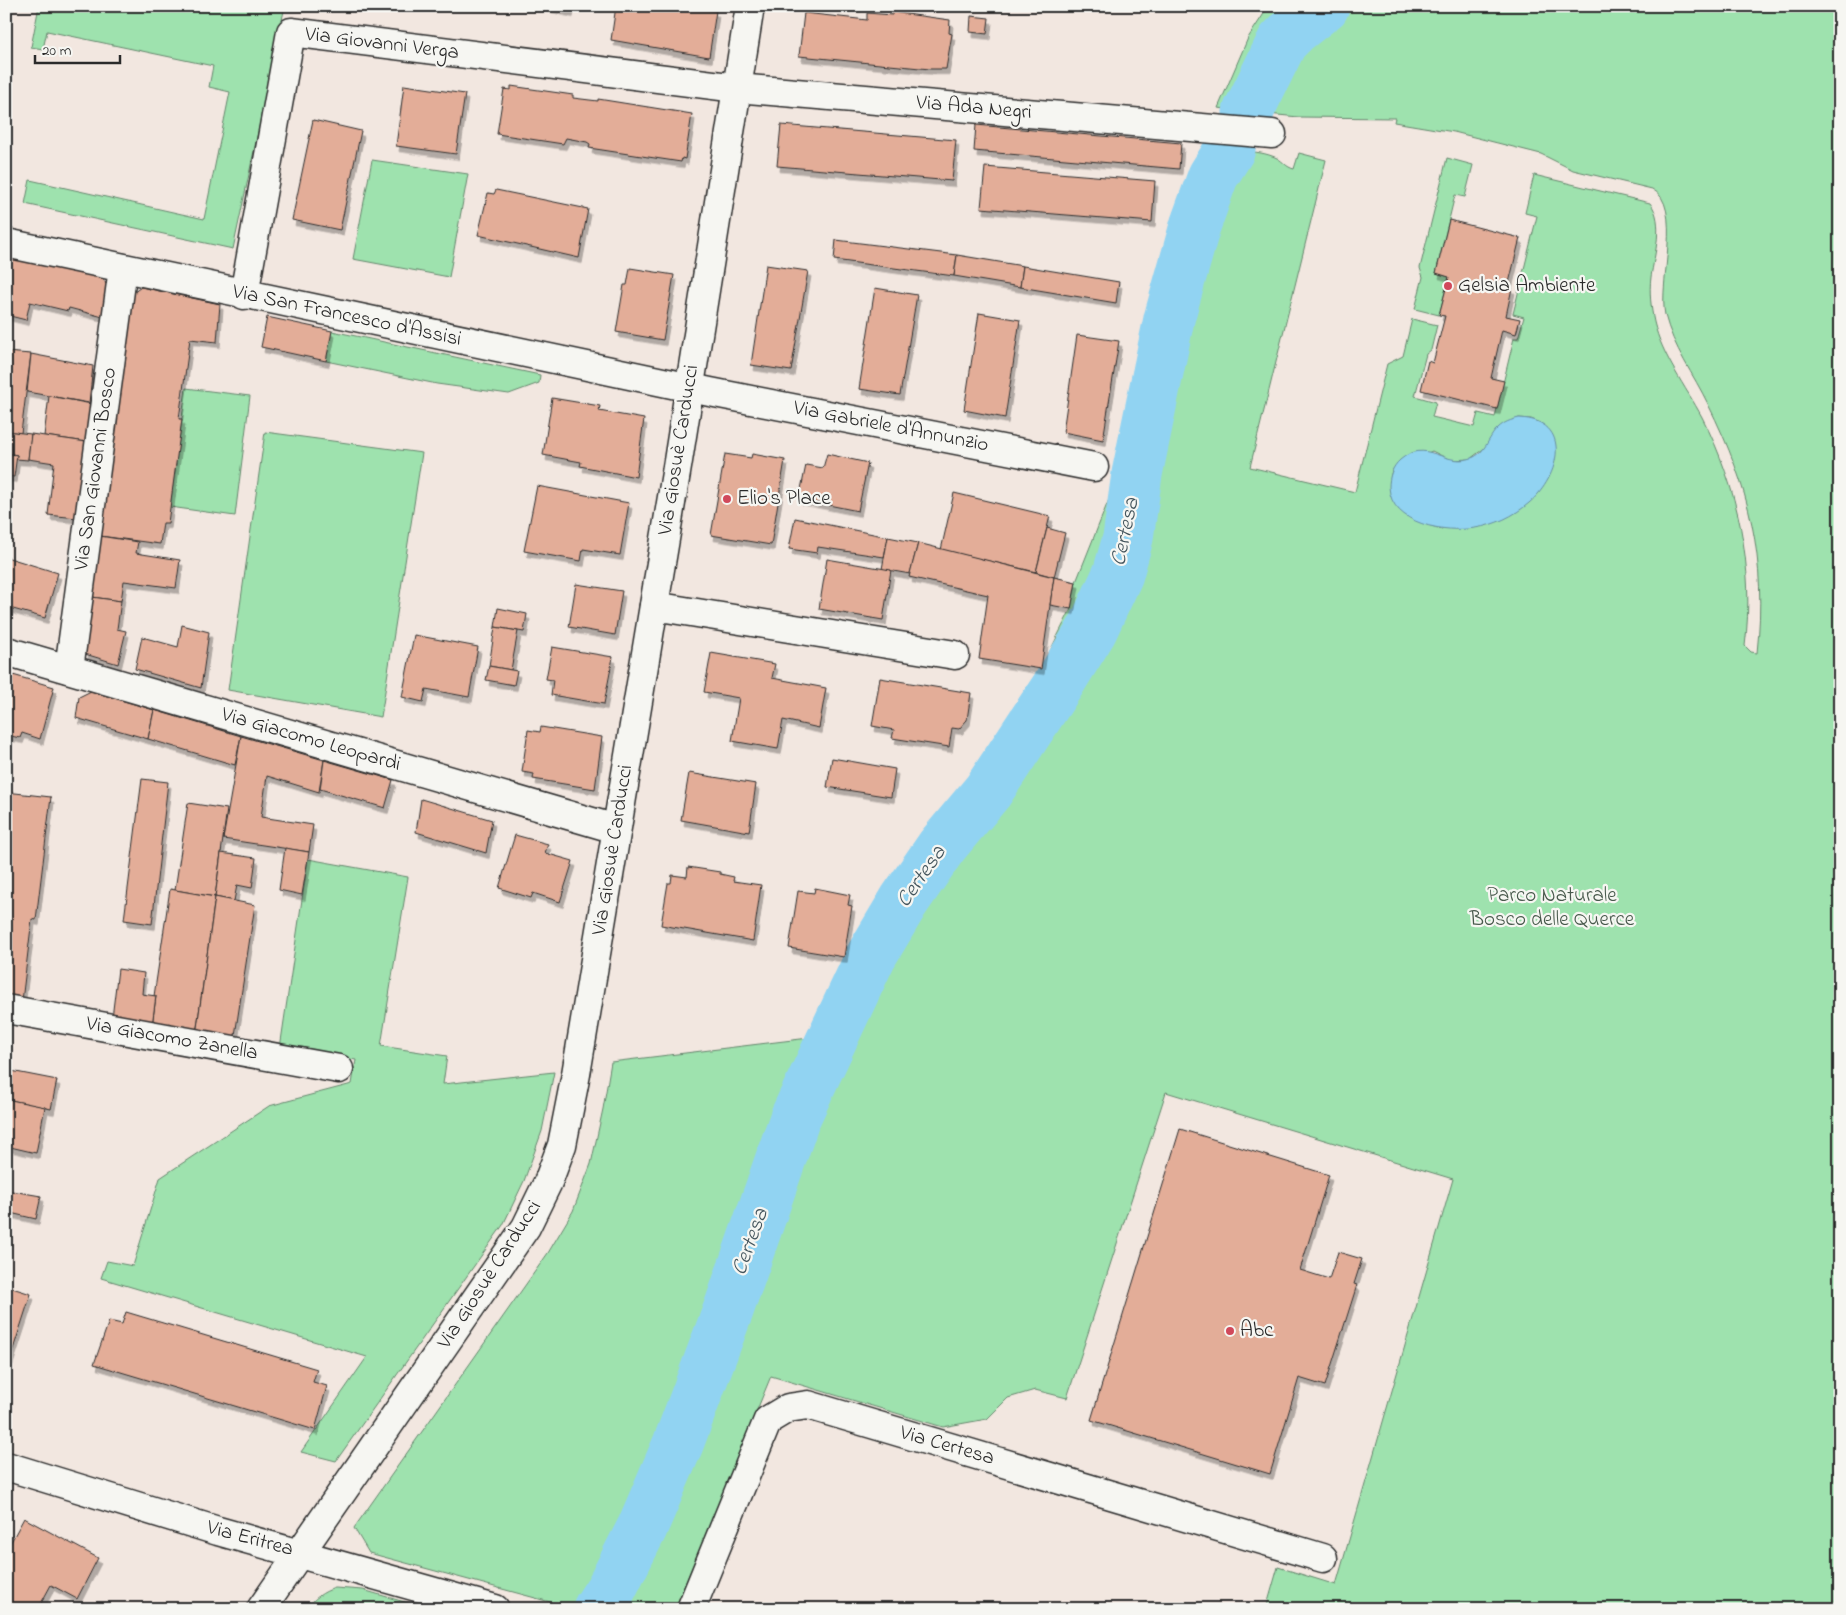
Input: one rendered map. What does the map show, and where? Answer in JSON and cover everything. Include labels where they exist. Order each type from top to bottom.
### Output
[{"type":"street","name":"Via Giosuè Carducci","points":[[261,1609],[515,1244],[526,1227],[548,1182],[562,1145],[576,1074],[654,606],[750,6]]},
{"type":"street","name":"Via Giovanni Verga","points":[[244,294],[292,32],[737,88]]},
{"type":"street","name":"Via Ada Negri","points":[[737,88],[1210,127],[1272,134]]},
{"type":"street","name":"Via San Francesco d'Assisi","points":[[6,243],[688,386]]},
{"type":"street","name":"Via San Giovanni Bosco","points":[[69,669],[123,268]]},
{"type":"street","name":"Via Gabriele d'Annunzio","points":[[688,386],[1094,467]]},
{"type":"street","points":[[654,606],[955,655]]},
{"type":"street","name":"Via Giacomo Leopardi","points":[[6,650],[616,829]]},
{"type":"street","name":"Via Giacomo Zanella","points":[[6,1009],[339,1069]]},
{"type":"street","name":"Via Certesa","points":[[691,1609],[768,1420],[788,1408],[808,1405],[1324,1558]]},
{"type":"street","name":"Via Eritrea","points":[[6,1466],[218,1531],[494,1609]]},
{"type":"green space","points":[[39,6],[285,6],[233,249],[25,204],[30,180],[204,219],[230,92],[209,87],[213,66],[47,31],[43,49],[31,47]]},
{"type":"green space","points":[[1269,6],[1305,6],[1292,15],[1260,49],[1234,110],[1218,108],[1248,38]]},
{"type":"green space","name":"Parco Naturale Bosco delle Querce","points":[[1356,6],[1840,6],[1840,1609],[1266,1609],[1278,1567],[1336,1585],[1453,1179],[1166,1092],[1067,1398],[1035,1390],[1008,1398],[987,1419],[943,1427],[771,1376],[675,1609],[615,1609],[639,1570],[685,1460],[793,1170],[849,1027],[889,949],[948,861],[986,819],[1049,737],[1102,651],[1130,600],[1146,557],[1156,480],[1200,257],[1217,205],[1233,179],[1244,151],[1273,156],[1294,169],[1299,153],[1326,160],[1250,467],[1355,492],[1387,364],[1403,356],[1412,319],[1437,325],[1431,350],[1426,354],[1415,396],[1436,402],[1432,417],[1474,427],[1478,413],[1495,417],[1514,338],[1518,338],[1524,317],[1513,314],[1537,216],[1525,213],[1534,175],[1650,203],[1657,219],[1658,229],[1650,288],[1654,322],[1663,347],[1702,417],[1725,471],[1741,528],[1745,558],[1748,587],[1748,617],[1745,646],[1751,652],[1757,653],[1759,586],[1757,555],[1752,525],[1745,495],[1723,435],[1678,350],[1665,315],[1668,227],[1667,211],[1661,198],[1652,189],[1573,170],[1541,154],[1454,132],[1394,122],[1395,118],[1299,117],[1267,114],[1288,69],[1322,33]],"holes":[[[1519,418],[1531,419],[1541,423],[1442,529],[1420,522],[1402,510],[1396,502],[1391,493],[1392,470],[1432,451],[1450,460],[1470,459],[1486,447],[1498,428]]]},
{"type":"green space","points":[[1447,158],[1473,165],[1465,197],[1455,195],[1436,273],[1449,277],[1439,315],[1415,309],[1423,277],[1420,268]]},
{"type":"green space","points":[[372,160],[468,174],[449,277],[353,259]]},
{"type":"green space","points":[[332,331],[540,375],[539,383],[509,394],[437,384],[326,361]]},
{"type":"green space","points":[[186,388],[250,396],[235,516],[170,507]]},
{"type":"green space","points":[[265,432],[422,453],[381,717],[228,690]]},
{"type":"green space","points":[[1120,452],[1114,535],[1108,567],[1103,581],[1091,605],[1041,669],[1071,609],[1076,582],[1111,494]]},
{"type":"green space","points":[[308,859],[408,877],[381,1046],[447,1056],[443,1084],[554,1072],[542,1131],[524,1181],[503,1225],[336,1461],[301,1452],[367,1357],[101,1278],[107,1261],[133,1266],[160,1178],[269,1106],[352,1084],[356,1060],[280,1048]]},
{"type":"green space","points":[[809,1038],[794,1074],[698,1345],[621,1524],[576,1609],[369,1553],[354,1528],[548,1253],[573,1211],[591,1164],[611,1062]]},
{"type":"green space","points":[[335,1588],[363,1590],[429,1609],[306,1609],[319,1596]]},
{"type":"water","points":[[1519,418],[1536,421],[1548,428],[1555,439],[1556,452],[1554,465],[1548,479],[1540,492],[1523,508],[1497,522],[1482,527],[1463,529],[1450,529],[1422,524],[1409,518],[1399,510],[1392,500],[1389,487],[1392,472],[1400,460],[1418,451],[1459,460],[1474,457],[1483,450],[1500,426]]},
{"type":"building","points":[[546,6],[571,6],[570,12]]},
{"type":"building","points":[[616,6],[684,6],[716,11],[709,57],[611,40]]},
{"type":"building","points":[[892,12],[950,20],[949,33],[952,34],[946,69],[799,56],[804,13],[867,20],[867,13],[892,15]]},
{"type":"building","points":[[971,16],[989,18],[987,34],[970,32]]},
{"type":"building","points":[[404,85],[465,94],[456,154],[396,146]]},
{"type":"building","points":[[511,86],[573,95],[573,98],[598,101],[598,99],[692,114],[685,159],[682,158],[681,162],[589,148],[590,144],[587,142],[566,138],[563,144],[497,134],[504,89],[511,90]]},
{"type":"building","points":[[313,120],[361,131],[340,230],[292,220]]},
{"type":"building","points":[[781,125],[956,140],[952,181],[777,166]]},
{"type":"building","points":[[976,125],[1181,143],[1179,169],[974,151]]},
{"type":"building","points":[[985,167],[1155,181],[1152,222],[981,208]]},
{"type":"building","points":[[496,190],[588,209],[579,258],[478,235],[488,193],[494,194]]},
{"type":"building","points":[[1449,220],[1520,238],[1508,287],[1512,288],[1506,316],[1520,319],[1516,334],[1502,330],[1491,378],[1504,381],[1497,409],[1421,390],[1428,361],[1433,363],[1445,316],[1439,315],[1449,277],[1436,273]]},
{"type":"building","points":[[836,240],[957,255],[954,276],[834,260]]},
{"type":"building","points":[[957,255],[1023,266],[1020,287],[954,276]]},
{"type":"building","points":[[9,258],[102,278],[107,285],[103,317],[69,308],[68,311],[30,302],[26,320],[6,315],[6,273]]},
{"type":"building","points":[[766,265],[808,271],[791,371],[751,365]]},
{"type":"building","points":[[1023,266],[1119,282],[1116,303],[1020,287]]},
{"type":"building","points":[[630,268],[674,275],[663,340],[616,332],[624,285],[627,285]]},
{"type":"building","points":[[141,287],[220,304],[217,342],[190,339],[179,419],[182,419],[168,523],[163,523],[160,544],[100,536],[133,293]]},
{"type":"building","points":[[875,288],[917,295],[900,395],[859,389]]},
{"type":"building","points":[[979,313],[1020,320],[1005,418],[964,410]]},
{"type":"building","points":[[267,317],[332,331],[326,361],[261,347]]},
{"type":"building","points":[[1077,335],[1119,341],[1103,440],[1063,432]]},
{"type":"building","points":[[6,352],[31,354],[21,433],[6,431]]},
{"type":"building","points":[[31,354],[93,366],[89,403],[27,392]]},
{"type":"building","points":[[49,396],[92,404],[87,442],[44,436]]},
{"type":"building","points":[[552,398],[600,406],[599,411],[644,419],[636,477],[580,466],[581,462],[543,455]]},
{"type":"building","points":[[6,431],[31,434],[28,460],[16,459],[17,455],[6,453]]},
{"type":"building","points":[[31,434],[87,442],[77,518],[48,515],[54,463],[28,459]]},
{"type":"building","points":[[6,453],[17,455],[14,477],[6,476]]},
{"type":"building","points":[[725,454],[751,458],[752,454],[785,460],[771,545],[711,535]]},
{"type":"building","points":[[827,454],[868,463],[858,511],[799,499],[806,465],[823,468]]},
{"type":"building","points":[[537,486],[629,503],[620,555],[583,549],[581,561],[524,551]]},
{"type":"building","points":[[954,493],[1050,516],[1036,572],[941,550]]},
{"type":"building","points":[[795,518],[888,537],[884,557],[818,547],[817,553],[789,549]]},
{"type":"building","points":[[1047,528],[1065,533],[1054,577],[1036,572]]},
{"type":"building","points":[[100,536],[138,542],[136,553],[180,560],[176,588],[124,581],[121,601],[92,597]]},
{"type":"building","points":[[888,537],[918,543],[910,574],[882,569]]},
{"type":"building","points":[[918,543],[1054,577],[1041,669],[979,659],[988,595],[909,577]]},
{"type":"building","points":[[6,557],[58,573],[45,618],[6,607]]},
{"type":"building","points":[[827,559],[891,570],[883,620],[819,609]]},
{"type":"building","points":[[1054,577],[1076,582],[1071,609],[1050,605]]},
{"type":"building","points":[[576,584],[622,591],[615,635],[569,627]]},
{"type":"building","points":[[92,597],[121,601],[117,629],[126,631],[118,664],[85,654]]},
{"type":"building","points":[[498,608],[527,614],[524,632],[495,627]]},
{"type":"building","points":[[182,625],[209,632],[201,688],[135,669],[142,637],[178,647]]},
{"type":"building","points":[[495,627],[518,631],[511,670],[489,666]]},
{"type":"building","points":[[414,635],[478,647],[469,697],[426,689],[423,702],[402,697]]},
{"type":"building","points":[[552,647],[613,657],[604,704],[551,695],[553,680],[546,679]]},
{"type":"building","points":[[711,653],[775,664],[772,678],[826,688],[819,728],[783,720],[778,749],[732,741],[739,698],[704,692]]},
{"type":"building","points":[[489,666],[517,671],[514,685],[486,680]]},
{"type":"building","points":[[6,673],[54,687],[40,739],[22,733],[20,738],[6,735]]},
{"type":"building","points":[[880,678],[971,693],[967,720],[959,729],[952,728],[949,747],[892,738],[894,730],[872,726]]},
{"type":"building","points":[[91,691],[154,710],[148,739],[76,718],[79,697]]},
{"type":"building","points":[[154,710],[241,736],[235,765],[148,739]]},
{"type":"building","points":[[541,727],[602,737],[595,789],[533,779],[534,774],[522,772],[528,730],[540,732]]},
{"type":"building","points":[[241,736],[324,760],[319,792],[267,776],[261,817],[313,825],[309,852],[223,839]]},
{"type":"building","points":[[832,758],[895,769],[891,797],[827,787]]},
{"type":"building","points":[[324,760],[393,780],[385,808],[320,789]]},
{"type":"building","points":[[689,773],[756,784],[749,832],[681,820]]},
{"type":"building","points":[[142,779],[168,782],[152,924],[124,920]]},
{"type":"building","points":[[6,792],[51,797],[36,920],[32,919],[22,1001],[6,998]]},
{"type":"building","points":[[421,799],[492,820],[486,853],[416,832]]},
{"type":"building","points":[[188,803],[227,809],[215,897],[175,890]]},
{"type":"building","points":[[515,835],[548,844],[545,853],[573,861],[560,902],[533,893],[531,898],[499,888]]},
{"type":"building","points":[[285,848],[309,852],[302,895],[279,890]]},
{"type":"building","points":[[221,853],[256,858],[252,888],[237,885],[234,901],[215,897]]},
{"type":"building","points":[[688,867],[720,872],[720,874],[734,877],[733,881],[761,885],[753,941],[661,925],[668,883],[671,883],[672,875],[687,877]]},
{"type":"building","points":[[815,888],[850,895],[848,905],[852,906],[844,957],[789,948],[798,891],[814,893]]},
{"type":"building","points":[[170,889],[215,897],[196,1035],[152,1026],[156,996],[154,996]]},
{"type":"building","points":[[215,897],[255,905],[234,1042],[196,1035]]},
{"type":"building","points":[[118,969],[144,973],[142,994],[156,996],[152,1026],[112,1018]]},
{"type":"building","points":[[6,1070],[57,1080],[51,1109],[6,1099]]},
{"type":"building","points":[[6,1099],[45,1107],[36,1153],[6,1146]]},
{"type":"building","name":"Abc","points":[[1180,1129],[1329,1175],[1300,1270],[1329,1279],[1338,1252],[1362,1259],[1354,1284],[1357,1285],[1325,1386],[1299,1378],[1270,1474],[1091,1420]]},
{"type":"building","points":[[6,1190],[41,1196],[36,1219],[6,1212]]},
{"type":"building","points":[[6,1286],[31,1294],[6,1371]]},
{"type":"building","points":[[126,1312],[317,1369],[313,1382],[327,1386],[315,1430],[94,1364],[109,1321],[122,1324]]},
{"type":"building","points":[[24,1518],[98,1558],[77,1599],[51,1585],[38,1609],[21,1609],[6,1601],[6,1551]]},
{"type":"waterway","name":"Certesa","points":[[1248,112],[1282,42],[1324,6]]},
{"type":"waterway","name":"Certesa","points":[[598,1609],[611,1589],[642,1528],[678,1444],[729,1308],[795,1118],[871,956],[904,901],[942,846],[988,791],[1058,685],[1092,630],[1118,574],[1128,538],[1137,474],[1169,319],[1195,226],[1213,176],[1230,149]]},
{"type":"place","name":"Gelsia Ambiente","points":[[1448,286]]},
{"type":"place","name":"Elio's Place","points":[[727,499]]},
{"type":"place","name":"Abc","points":[[1230,1331]]}]
